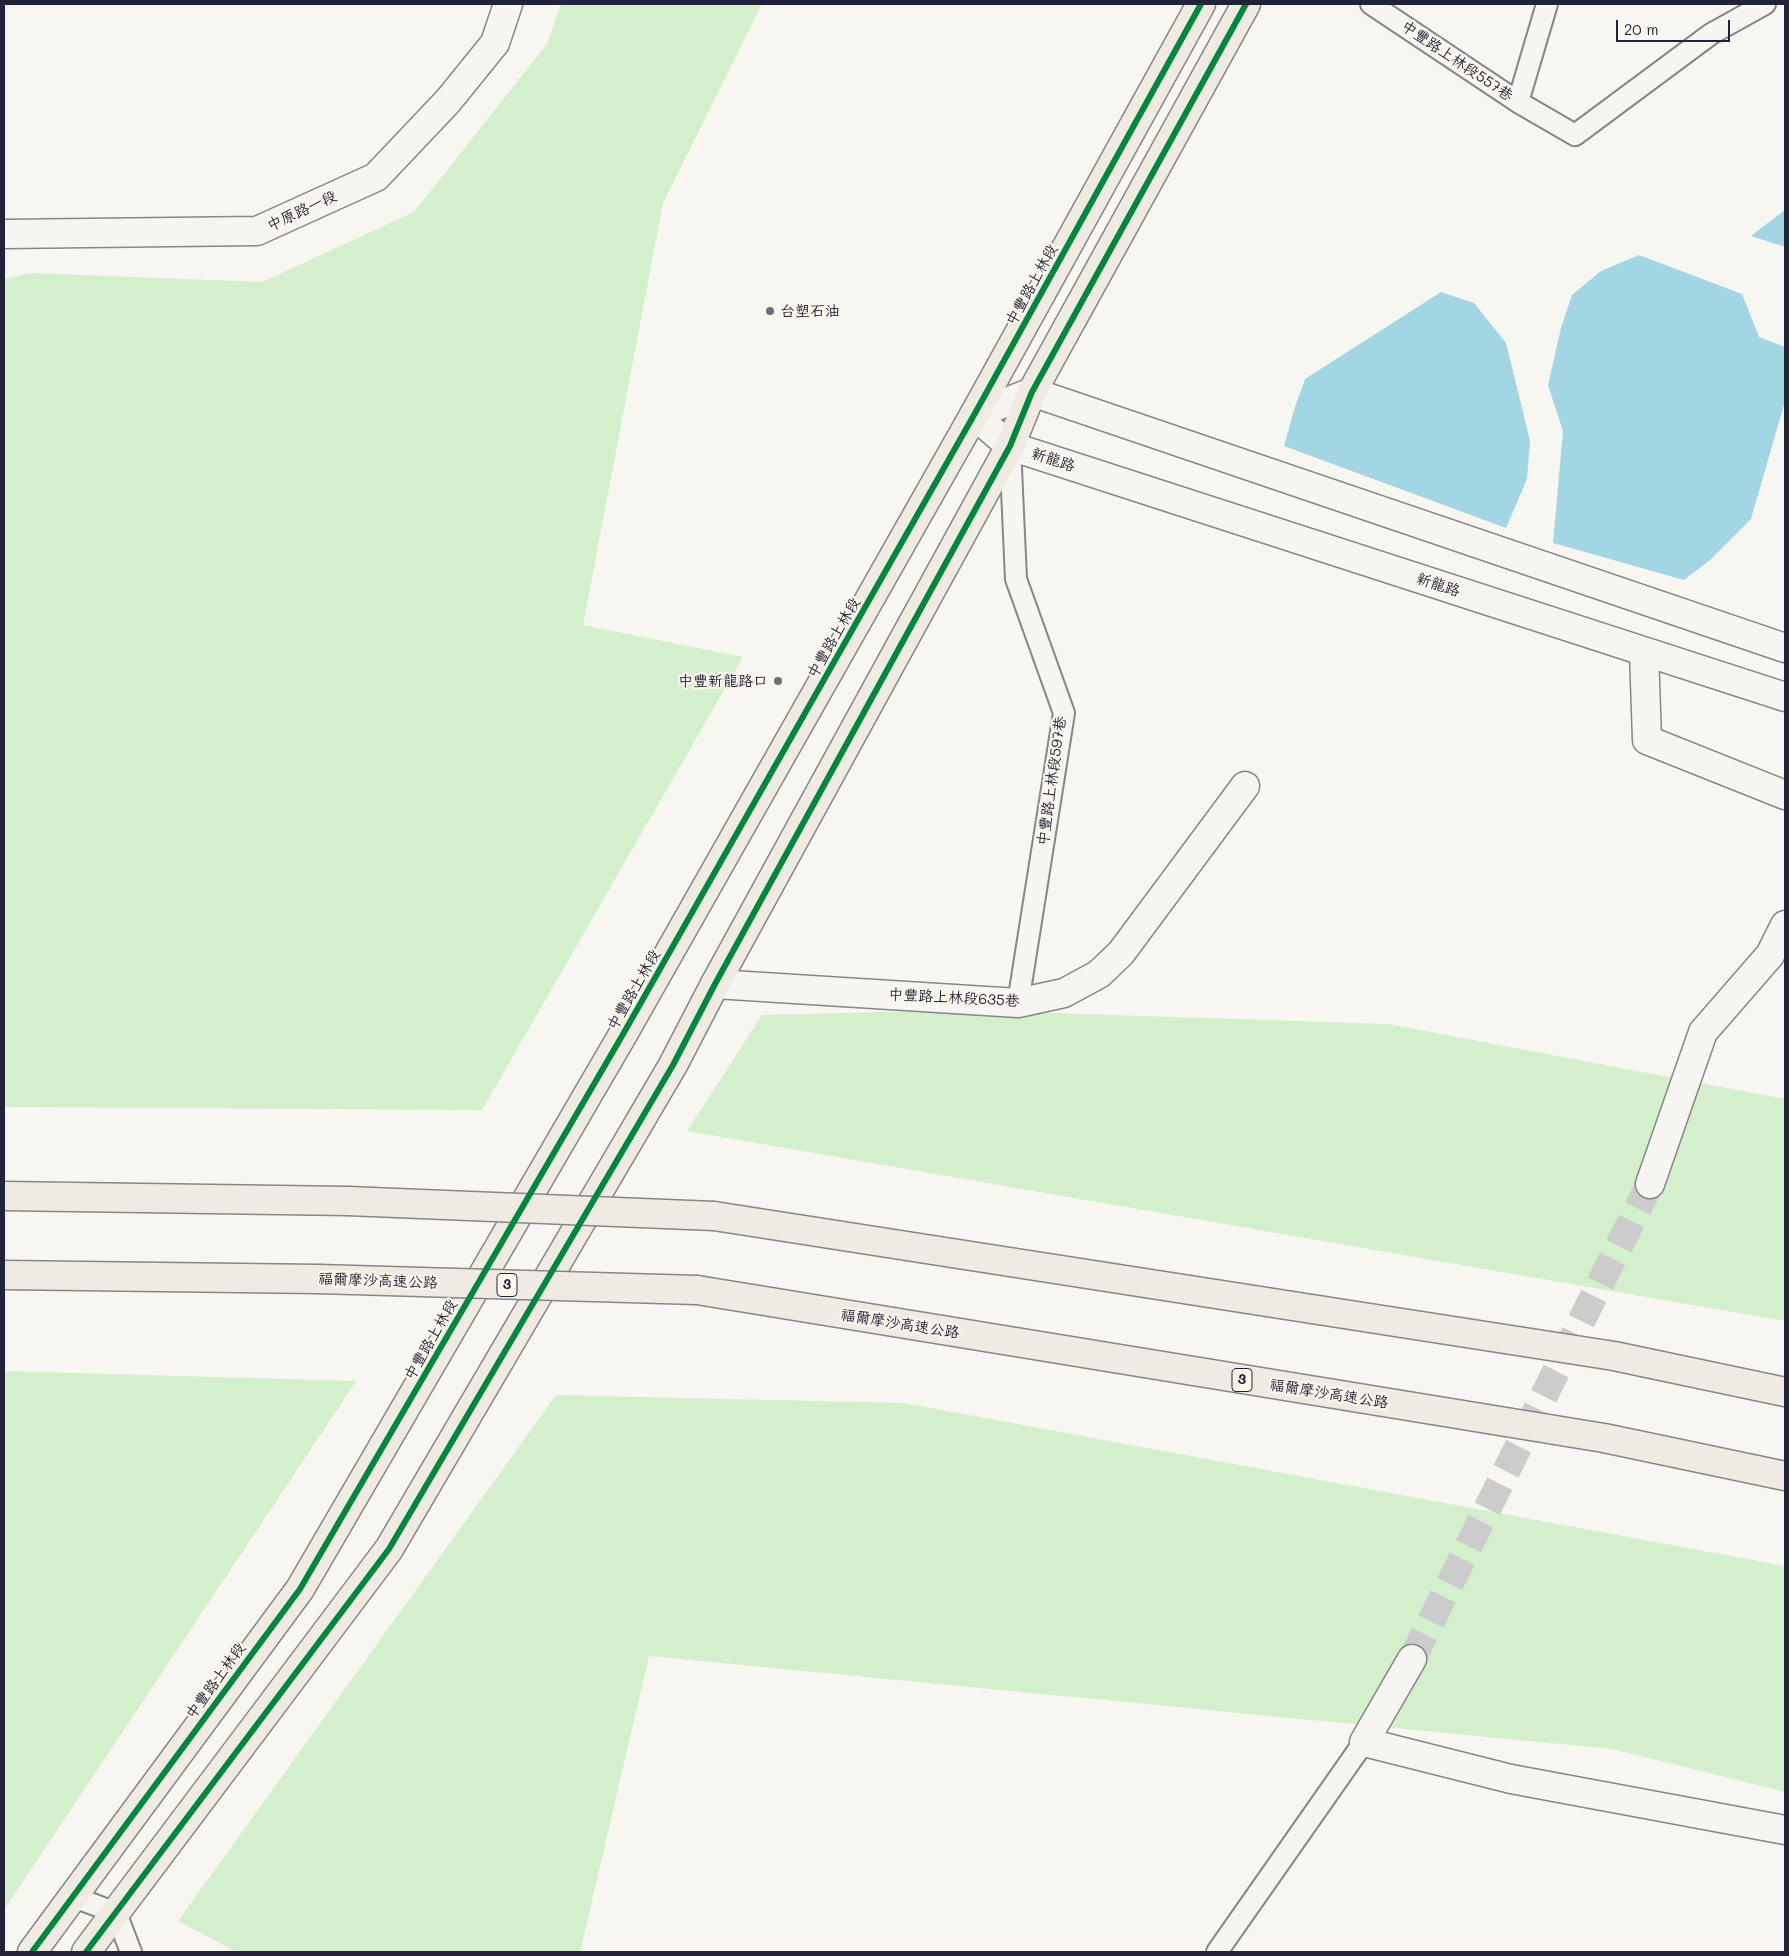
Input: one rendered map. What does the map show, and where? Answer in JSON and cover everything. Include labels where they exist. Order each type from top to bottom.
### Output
[{"type":"main road","name":"中豐路上林段","points":[[32,1952],[300,1589],[622,1036],[974,415],[1201,4]]},
{"type":"main road","name":"3","points":[[86,1952],[389,1550],[673,1065],[715,984],[1010,446],[1032,392],[1246,4]]},
{"type":"main road","points":[[4,1196],[348,1202],[714,1216],[1614,1356],[1785,1392]]},
{"type":"main road","name":"福爾摩沙高速公路","points":[[4,1275],[318,1279],[697,1290],[1604,1438],[1785,1476]]},
{"type":"street","name":"中原路一段","points":[[4,234],[257,232],[376,177],[448,101],[495,43],[508,4]]},
{"type":"street","points":[[974,415],[1032,392],[1785,648]]},
{"type":"street","name":"新龍路","points":[[974,415],[1010,446],[1785,697]]},
{"type":"street","points":[[1644,652],[1647,740],[1785,796]]},
{"type":"street","name":"中豐路上林段635巷","points":[[715,984],[1018,1003],[1064,993],[1099,974],[1116,958],[1245,786]]},
{"type":"street","points":[[1650,1184],[1704,1032],[1770,955],[1785,925]]},
{"type":"street","points":[[1412,1659],[1364,1742],[1511,1779],[1785,1830]]},
{"type":"lane","name":"中豐路上林段557巷","points":[[1370,4],[1518,102],[1575,135],[1711,34],[1765,4]]},
{"type":"lane","points":[[1518,102],[1547,4]]},
{"type":"lane","name":"中豐路上林段597巷","points":[[1010,446],[1016,579],[1064,713],[1018,1003]]},
{"type":"lane","points":[[1216,1952],[1364,1742]]},
{"type":"lane","points":[[74,1897],[116,1913],[131,1952]]},
{"type":"green space","points":[[561,4],[762,4],[663,203],[583,625],[743,657],[482,1110],[4,1107],[4,279],[30,273],[262,282],[414,212],[547,44]]},
{"type":"green space","points":[[960,1010],[1388,1024],[1785,1099],[1785,1321],[687,1131],[762,1015]]},
{"type":"green space","points":[[4,1371],[356,1381],[4,1910]]},
{"type":"green space","points":[[556,1395],[904,1403],[1785,1566],[1785,1792],[1612,1749],[649,1656],[580,1952],[237,1952],[178,1921]]},
{"type":"water","points":[[1785,210],[1785,247],[1751,236]]},
{"type":"water","points":[[1639,255],[1742,294],[1759,337],[1785,347],[1785,401],[1751,519],[1710,560],[1684,580],[1553,543],[1563,431],[1548,385],[1561,328],[1572,295],[1601,271]]},
{"type":"water","points":[[1441,292],[1474,303],[1506,343],[1530,441],[1527,479],[1506,528],[1284,446],[1305,379]]},
{"type":"tunnel","points":[[1412,1659],[1650,1184]]},
{"type":"cycle path","points":[[32,1952],[300,1589],[622,1036],[974,415],[1201,4]]},
{"type":"cycle path","points":[[86,1952],[389,1549],[673,1065],[715,984],[1010,446],[1032,392],[1246,4]]},
{"type":"place","name":"台塑石油","points":[[770,311]]},
{"type":"place","name":"中豐新龍路口","points":[[778,681]]}]
